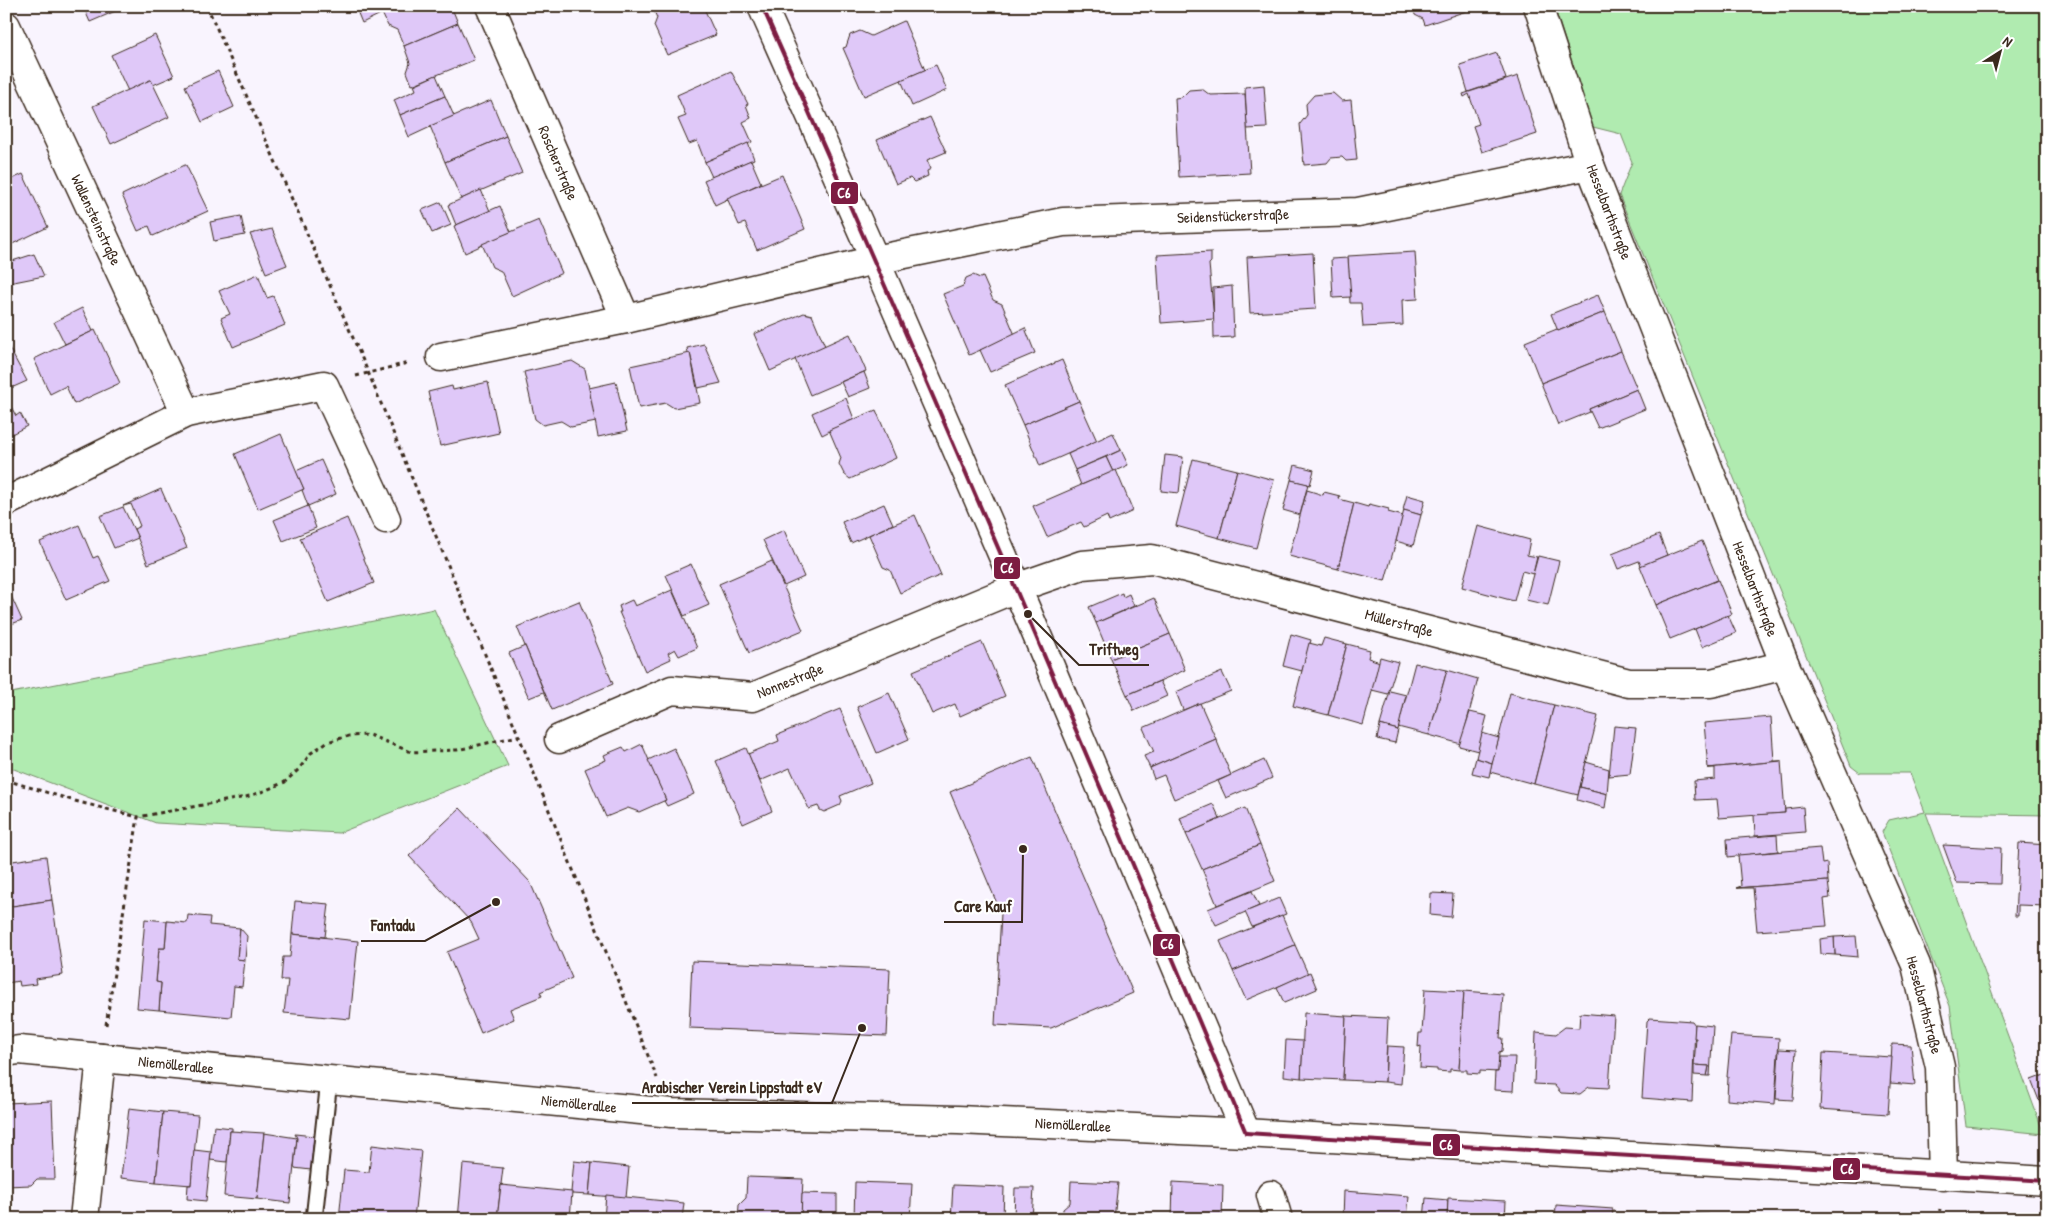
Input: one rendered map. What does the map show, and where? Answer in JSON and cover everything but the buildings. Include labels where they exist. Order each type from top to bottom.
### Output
[{"type":"street","name":"Roscherstraße","points":[[490,6],[626,319]]},
{"type":"street","points":[[762,6],[875,260],[1016,588],[1246,1133]]},
{"type":"street","name":"Hesselbarthstraße","points":[[1538,6],[1590,165],[1785,665],[1916,965],[1940,1067],[1943,1176]]},
{"type":"street","name":"Wallensteinstraße","points":[[6,26],[186,413]]},
{"type":"street","name":"Seidenstückerstraße","points":[[875,260],[1063,222],[1358,212],[1590,165]]},
{"type":"street","points":[[441,357],[626,319],[875,260]]},
{"type":"street","points":[[6,502],[186,413],[324,385],[386,519]]},
{"type":"street","name":"Müllerstraße","points":[[1016,588],[1082,565],[1152,559],[1629,683],[1712,684],[1785,665]]},
{"type":"street","name":"Nonnestraße","points":[[559,739],[672,690],[753,697],[1016,588]]},
{"type":"street","name":"Niemöllerallee","points":[[6,1052],[20,1050],[672,1113],[958,1120],[1246,1133],[2047,1181]]},
{"type":"street","points":[[84,1219],[101,1058]]},
{"type":"lane","points":[[314,1219],[329,1080]]},
{"type":"path","points":[[207,6],[368,372],[672,1113]]},
{"type":"path","points":[[324,385],[368,372],[441,357]]},
{"type":"path","points":[[6,780],[75,801],[138,817],[264,791],[285,782],[312,753],[327,742],[349,736],[369,735],[411,752],[457,750],[518,736]]},
{"type":"path","points":[[101,1058],[138,817]]},
{"type":"green space","points":[[1554,6],[2047,6],[2047,815],[1926,813],[2044,1134],[1966,1126],[1950,1006],[1882,832],[1889,820],[1925,812],[1910,773],[1860,773],[1851,766],[1619,195],[1632,162],[1621,134],[1593,127]]},
{"type":"green space","points":[[434,609],[508,766],[339,833],[156,823],[6,766],[6,694]]},
{"type":"transit line","name":"C6","points":[[762,6],[1007,568],[1246,1133]]},
{"type":"transit line","name":"C6","points":[[1246,1133],[2047,1181]]},
{"type":"place","name":"Triftweg","points":[[1028,614]]},
{"type":"place","name":"Care Kauf","points":[[1023,849]]},
{"type":"place","name":"Fantadu","points":[[496,902]]},
{"type":"place","name":"Arabischer Verein Lippstadt eV","points":[[862,1028]]}]
